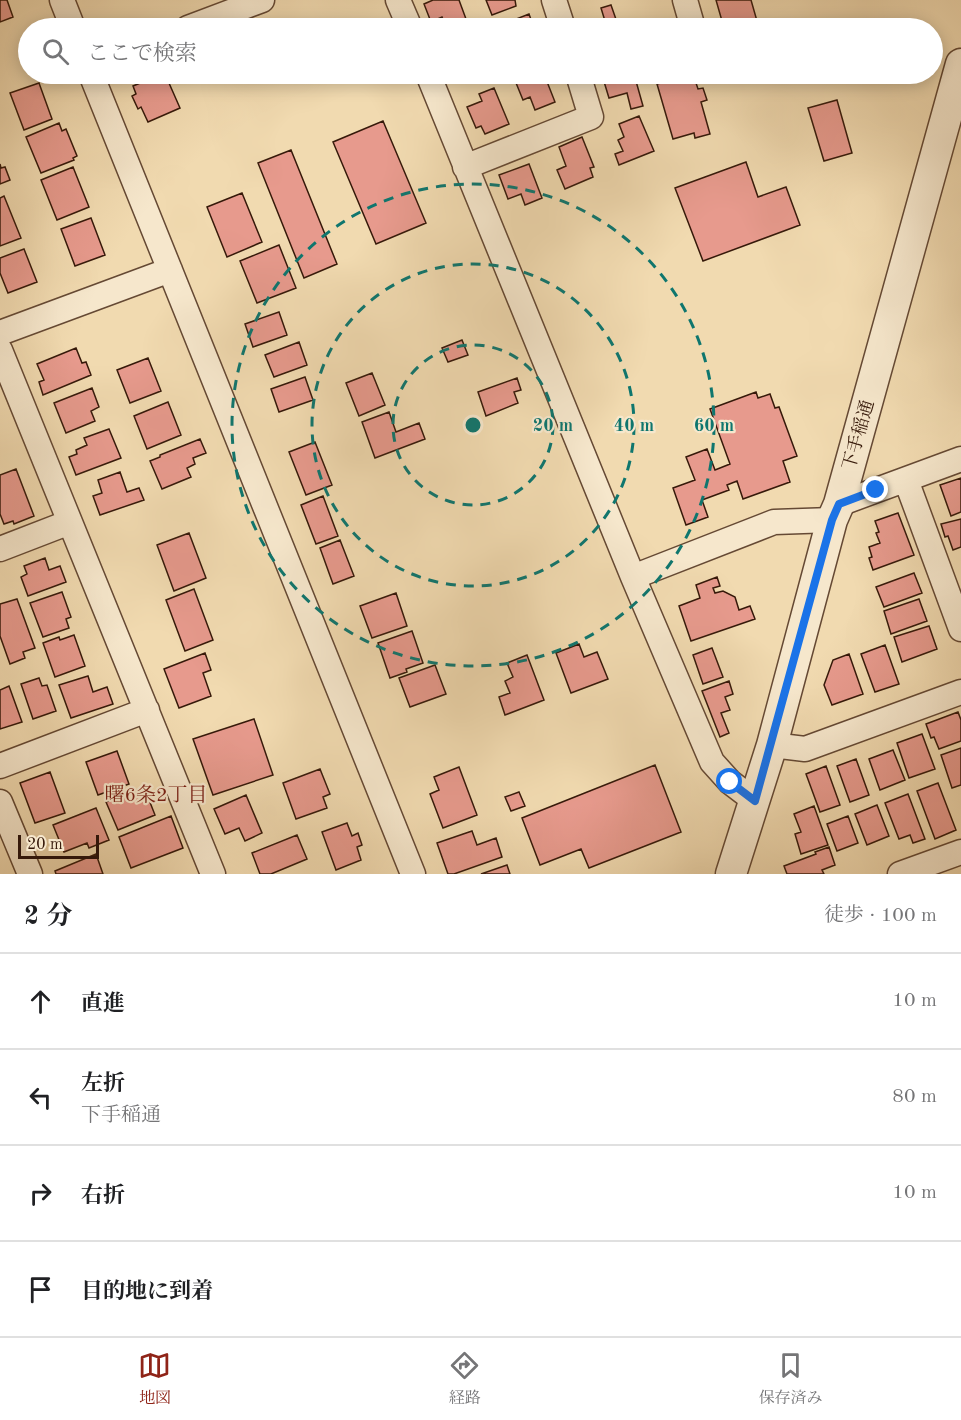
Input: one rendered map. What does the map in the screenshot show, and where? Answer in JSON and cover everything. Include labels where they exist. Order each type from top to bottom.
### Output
[{"type":"street","points":[[62,0],[69,18]]},
{"type":"street","points":[[214,18],[262,0]]},
{"type":"street","points":[[398,0],[406,18]]},
{"type":"street","points":[[554,0],[560,18]]},
{"type":"street","points":[[685,0],[690,18]]},
{"type":"street","name":"下手稲通","points":[[731,874],[772,745],[961,64]]},
{"type":"street","points":[[96,84],[413,874]]},
{"type":"street","points":[[432,84],[633,577],[712,762],[730,782],[755,801]]},
{"type":"street","points":[[465,167],[591,117],[581,84]]},
{"type":"street","points":[[0,333],[170,270]]},
{"type":"street","points":[[0,350],[213,874]]},
{"type":"street","points":[[633,577],[774,522],[836,512],[906,480],[961,459]]},
{"type":"street","points":[[906,480],[961,629]]},
{"type":"street","points":[[0,549],[70,522]]},
{"type":"street","points":[[772,745],[805,748],[961,692]]},
{"type":"street","points":[[0,766],[147,710]]},
{"type":"street","points":[[0,802],[30,874]]},
{"type":"street","points":[[900,874],[961,852]]},
{"type":"building","points":[[0,0],[7,0],[13,17],[0,22]]},
{"type":"building","points":[[433,0],[459,0],[466,18],[429,18],[424,4]]},
{"type":"building","points":[[486,0],[515,0],[516,6],[492,15]]},
{"type":"building","points":[[716,0],[751,0],[756,18],[721,18]]},
{"type":"building","points":[[611,5],[616,18],[604,18],[601,8]]},
{"type":"building","points":[[529,14],[530,18],[519,18]]},
{"type":"building","points":[[39,84],[52,119],[24,130],[10,93]]},
{"type":"building","points":[[169,84],[180,108],[148,122],[141,107],[138,109],[132,96],[136,94],[133,86]]},
{"type":"building","points":[[516,84],[548,84],[555,102],[535,110],[530,97],[523,100]]},
{"type":"building","points":[[605,84],[637,84],[643,106],[631,109],[627,93],[609,98]]},
{"type":"building","points":[[657,84],[696,84],[698,89],[703,88],[707,100],[701,102],[710,134],[695,138],[694,133],[673,139]]},
{"type":"building","points":[[494,88],[509,124],[485,134],[481,126],[476,128],[467,107],[482,101],[479,94]]},
{"type":"building","points":[[837,100],[852,153],[824,161],[808,108]]},
{"type":"building","points":[[639,116],[654,151],[619,165],[615,154],[623,151],[618,140],[624,137],[619,124]]},
{"type":"building","points":[[383,121],[426,223],[376,244],[333,142]]},
{"type":"building","points":[[59,123],[62,131],[66,129],[77,156],[73,158],[74,160],[41,173],[26,137]]},
{"type":"building","points":[[582,137],[594,167],[590,168],[593,177],[565,189],[557,170],[566,166],[559,147]]},
{"type":"building","points":[[291,150],[337,264],[304,278],[258,163]]},
{"type":"building","points":[[746,162],[758,197],[786,187],[800,225],[703,261],[675,188]]},
{"type":"building","points":[[0,164],[1,168],[5,167],[10,180],[0,184]]},
{"type":"building","points":[[529,164],[542,198],[525,205],[521,194],[508,199],[499,175]]},
{"type":"building","points":[[73,167],[89,207],[57,220],[41,180]]},
{"type":"building","points":[[242,193],[262,242],[227,257],[207,207]]},
{"type":"building","points":[[4,196],[21,238],[0,246],[0,198]]},
{"type":"building","points":[[91,218],[105,255],[75,266],[61,229]]},
{"type":"building","points":[[279,245],[296,288],[257,303],[240,261]]},
{"type":"building","points":[[24,249],[37,282],[8,293],[0,273],[0,258]]},
{"type":"building","points":[[279,312],[287,335],[253,347],[245,324]]},
{"type":"building","points":[[462,340],[468,355],[448,362],[442,348]]},
{"type":"building","points":[[299,342],[307,365],[274,377],[265,355]]},
{"type":"building","points":[[76,348],[82,363],[86,362],[91,375],[43,395],[39,382],[44,380],[37,364]]},
{"type":"building","points":[[148,358],[161,391],[130,403],[117,370]]},
{"type":"building","points":[[372,373],[385,405],[359,416],[346,383]]},
{"type":"building","points":[[305,377],[313,400],[279,412],[271,389]]},
{"type":"building","points":[[517,378],[521,390],[514,392],[518,403],[486,416],[478,392]]},
{"type":"building","points":[[92,388],[99,407],[91,411],[95,421],[66,433],[54,403]]},
{"type":"building","points":[[756,392],[758,398],[770,394],[775,408],[779,407],[797,456],[783,461],[790,482],[743,499],[737,481],[727,485],[729,490],[702,500],[708,517],[686,525],[673,488],[695,480],[686,457],[707,449],[715,470],[730,464],[710,409]]},
{"type":"building","points":[[168,402],[181,435],[147,449],[134,416]]},
{"type":"building","points":[[389,412],[396,432],[419,423],[425,439],[375,458],[362,422]]},
{"type":"building","points":[[109,429],[121,458],[76,475],[69,457],[77,454],[76,450],[87,445],[84,438]]},
{"type":"building","points":[[200,439],[206,453],[193,458],[195,464],[187,468],[191,477],[162,489],[150,461]]},
{"type":"building","points":[[315,442],[332,485],[306,495],[289,452]]},
{"type":"building","points":[[16,469],[34,516],[14,524],[13,521],[4,524],[0,514],[0,475]]},
{"type":"building","points":[[120,472],[127,492],[139,488],[144,500],[100,515],[93,496],[102,493],[98,480]]},
{"type":"building","points":[[961,478],[961,512],[951,516],[940,485]]},
{"type":"building","points":[[323,496],[338,536],[316,544],[301,505]]},
{"type":"building","points":[[898,513],[914,555],[873,570],[869,558],[872,557],[869,547],[880,543],[875,521]]},
{"type":"building","points":[[961,519],[961,547],[953,550],[948,536],[945,537],[941,524]]},
{"type":"building","points":[[189,533],[206,578],[174,591],[157,545]]},
{"type":"building","points":[[340,540],[354,576],[333,584],[320,548]]},
{"type":"building","points":[[45,558],[49,570],[60,566],[66,582],[28,596],[21,577],[27,574],[24,566]]},
{"type":"building","points":[[914,573],[922,593],[884,607],[876,587]]},
{"type":"building","points":[[717,577],[720,586],[713,588],[715,593],[723,591],[735,597],[739,610],[750,606],[755,619],[691,641],[679,606],[700,598],[696,585]]},
{"type":"building","points":[[194,589],[213,640],[185,651],[166,600]]},
{"type":"building","points":[[62,592],[71,617],[66,619],[69,628],[43,637],[30,603]]},
{"type":"building","points":[[396,593],[407,626],[372,638],[360,606]]},
{"type":"building","points":[[17,599],[35,648],[23,652],[25,658],[10,664],[0,636],[0,604]]},
{"type":"building","points":[[919,599],[927,621],[891,634],[884,611]]},
{"type":"building","points":[[929,626],[937,649],[902,662],[894,637]]},
{"type":"building","points":[[412,631],[423,663],[390,678],[378,643]]},
{"type":"building","points":[[74,635],[85,666],[55,677],[43,643],[59,637],[60,640]]},
{"type":"building","points":[[579,644],[584,657],[597,652],[608,679],[571,693],[556,653]]},
{"type":"building","points":[[885,645],[899,684],[875,692],[861,654]]},
{"type":"building","points":[[712,648],[723,677],[703,684],[693,655]]},
{"type":"building","points":[[205,653],[211,670],[203,673],[211,696],[179,708],[164,669]]},
{"type":"building","points":[[849,654],[863,694],[832,705],[824,685],[833,660]]},
{"type":"building","points":[[527,655],[544,700],[505,715],[499,697],[510,693],[505,681],[513,677],[507,663]]},
{"type":"building","points":[[435,665],[446,694],[410,707],[399,678]]},
{"type":"building","points":[[88,676],[93,692],[107,687],[113,704],[71,718],[59,685]]},
{"type":"building","points":[[39,678],[42,686],[47,685],[56,711],[33,719],[21,684]]},
{"type":"building","points":[[729,681],[733,694],[725,697],[730,710],[721,713],[729,733],[720,737],[702,691]]},
{"type":"building","points":[[9,686],[22,722],[0,729],[0,690]]},
{"type":"building","points":[[958,712],[961,720],[961,741],[939,749],[934,737],[931,738],[926,724]]},
{"type":"building","points":[[254,719],[273,775],[213,795],[193,739]]},
{"type":"building","points":[[922,734],[935,769],[909,778],[897,743]]},
{"type":"building","points":[[961,748],[961,785],[952,788],[941,755]]},
{"type":"building","points":[[893,750],[905,780],[880,790],[869,759]]},
{"type":"building","points":[[117,751],[129,784],[98,795],[86,762]]},
{"type":"building","points":[[856,759],[869,795],[850,802],[837,766]]},
{"type":"building","points":[[655,765],[681,832],[589,868],[581,849],[540,865],[522,818]]},
{"type":"building","points":[[826,766],[840,805],[820,812],[806,774]]},
{"type":"building","points":[[459,767],[477,815],[443,828],[430,794],[439,790],[434,777]]},
{"type":"building","points":[[320,769],[330,794],[323,797],[327,808],[296,819],[283,783]]},
{"type":"building","points":[[50,772],[65,813],[35,823],[20,783]]},
{"type":"building","points":[[938,783],[956,830],[935,839],[917,791]]},
{"type":"building","points":[[144,787],[155,815],[118,830],[106,802]]},
{"type":"building","points":[[519,792],[525,806],[511,811],[505,797]]},
{"type":"building","points":[[908,794],[925,839],[913,843],[910,835],[899,839],[885,803]]},
{"type":"building","points":[[246,795],[262,833],[245,841],[239,828],[225,834],[214,809]]},
{"type":"building","points":[[877,805],[889,836],[867,845],[855,814]]},
{"type":"building","points":[[814,806],[828,845],[801,854],[795,834],[801,832],[794,814]]},
{"type":"building","points":[[96,808],[109,840],[89,848],[87,843],[64,852],[53,825]]},
{"type":"building","points":[[171,816],[183,848],[131,868],[119,837]]},
{"type":"building","points":[[848,816],[858,843],[837,851],[827,824]]},
{"type":"building","points":[[347,823],[352,836],[358,833],[362,845],[357,847],[361,860],[336,870],[322,832]]},
{"type":"building","points":[[472,831],[477,845],[496,838],[502,857],[454,874],[448,874],[437,843]]},
{"type":"building","points":[[297,835],[307,859],[271,874],[260,874],[252,853]]},
{"type":"building","points":[[829,847],[835,865],[822,870],[824,874],[787,874],[784,866]]},
{"type":"building","points":[[96,854],[103,874],[56,874],[55,871]]},
{"type":"building","points":[[507,865],[510,874],[481,874]]},
{"type":"district","name":"曙6条2丁目","points":[[156,794]]},
{"type":"route","points":[[730,782],[755,801],[832,520],[839,504],[876,490]]}]
